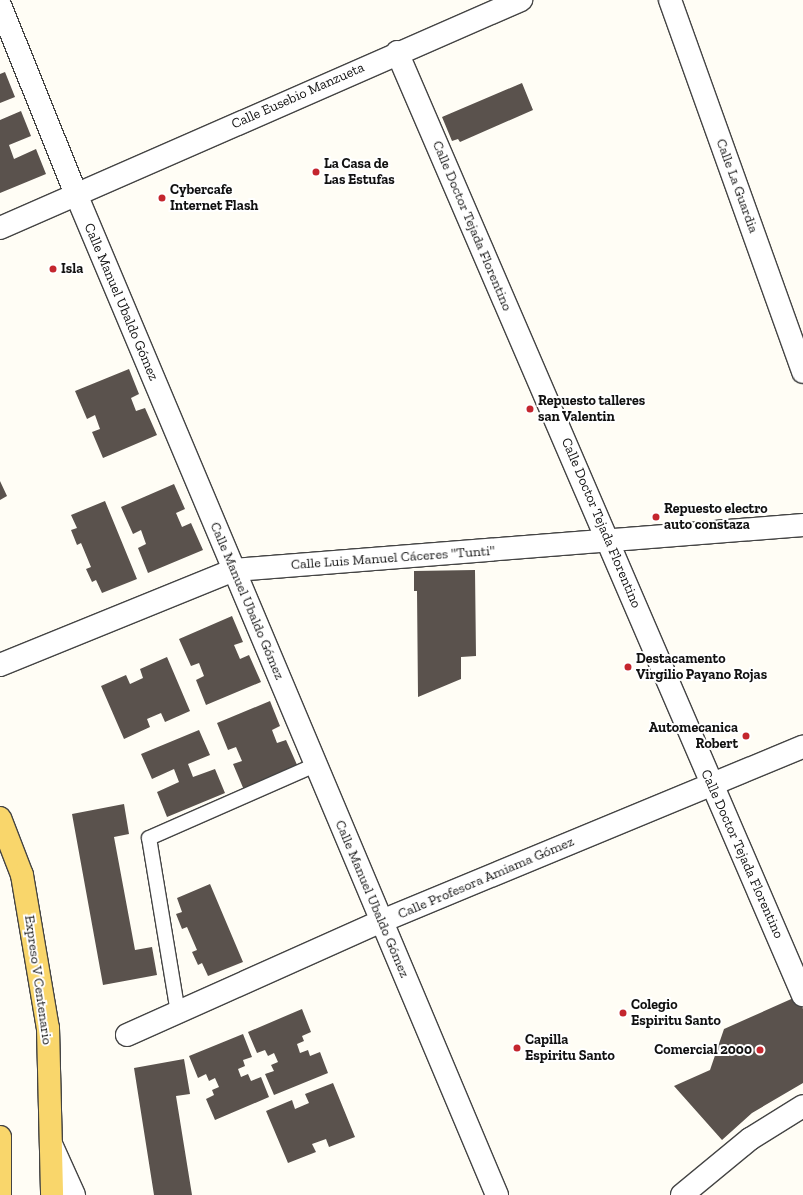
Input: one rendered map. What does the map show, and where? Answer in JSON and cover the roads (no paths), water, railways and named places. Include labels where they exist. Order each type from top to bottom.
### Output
[{"type":"main road","name":"Expreso V Centenario","points":[[0,818],[22,875],[48,1028],[52,1195]]},
{"type":"main road","points":[[0,1137],[0,1195]]},
{"type":"street","name":"Calle Eusebio Manzueta","points":[[0,228],[397,52],[492,6],[520,0]]},
{"type":"street","name":"Calle La Guardia","points":[[670,0],[803,372]]},
{"type":"street","name":"Calle Manuel Ubaldo Gómez","points":[[0,5],[76,194],[497,1195]]},
{"type":"street","name":"Calle Doctor Tejada Florentino","points":[[397,52],[803,995]]},
{"type":"street","name":"Calle Luis Manuel Cáceres \"Tunti\"","points":[[0,665],[234,570],[609,542],[803,525]]},
{"type":"street","name":"Calle Profesora Amiama Gómez","points":[[127,1035],[382,921],[803,747]]},
{"type":"street","points":[[682,1195],[750,1139],[803,1106]]},
{"type":"street","points":[[51,1144],[74,1195]]},
{"type":"lane","points":[[178,1013],[149,838],[315,765]]},
{"type":"place","name":"La Casa de Las Estufas","points":[[316,172]]},
{"type":"place","name":"Cybercafe Internet Flash","points":[[162,198]]},
{"type":"place","name":"Isla","points":[[53,269]]},
{"type":"place","name":"Repuesto talleres san Valentin","points":[[530,409]]},
{"type":"place","name":"Repuesto electro auto constaza","points":[[656,517]]},
{"type":"place","name":"Destacamento Virgilio Payano Rojas","points":[[628,667]]},
{"type":"place","name":"Automecanica Robert","points":[[746,736]]},
{"type":"place","name":"Colegio Espiritu Santo","points":[[623,1013]]},
{"type":"place","name":"Capilla Espiritu Santo","points":[[517,1048]]},
{"type":"place","name":"Comercial 2000","points":[[760,1050]]}]
